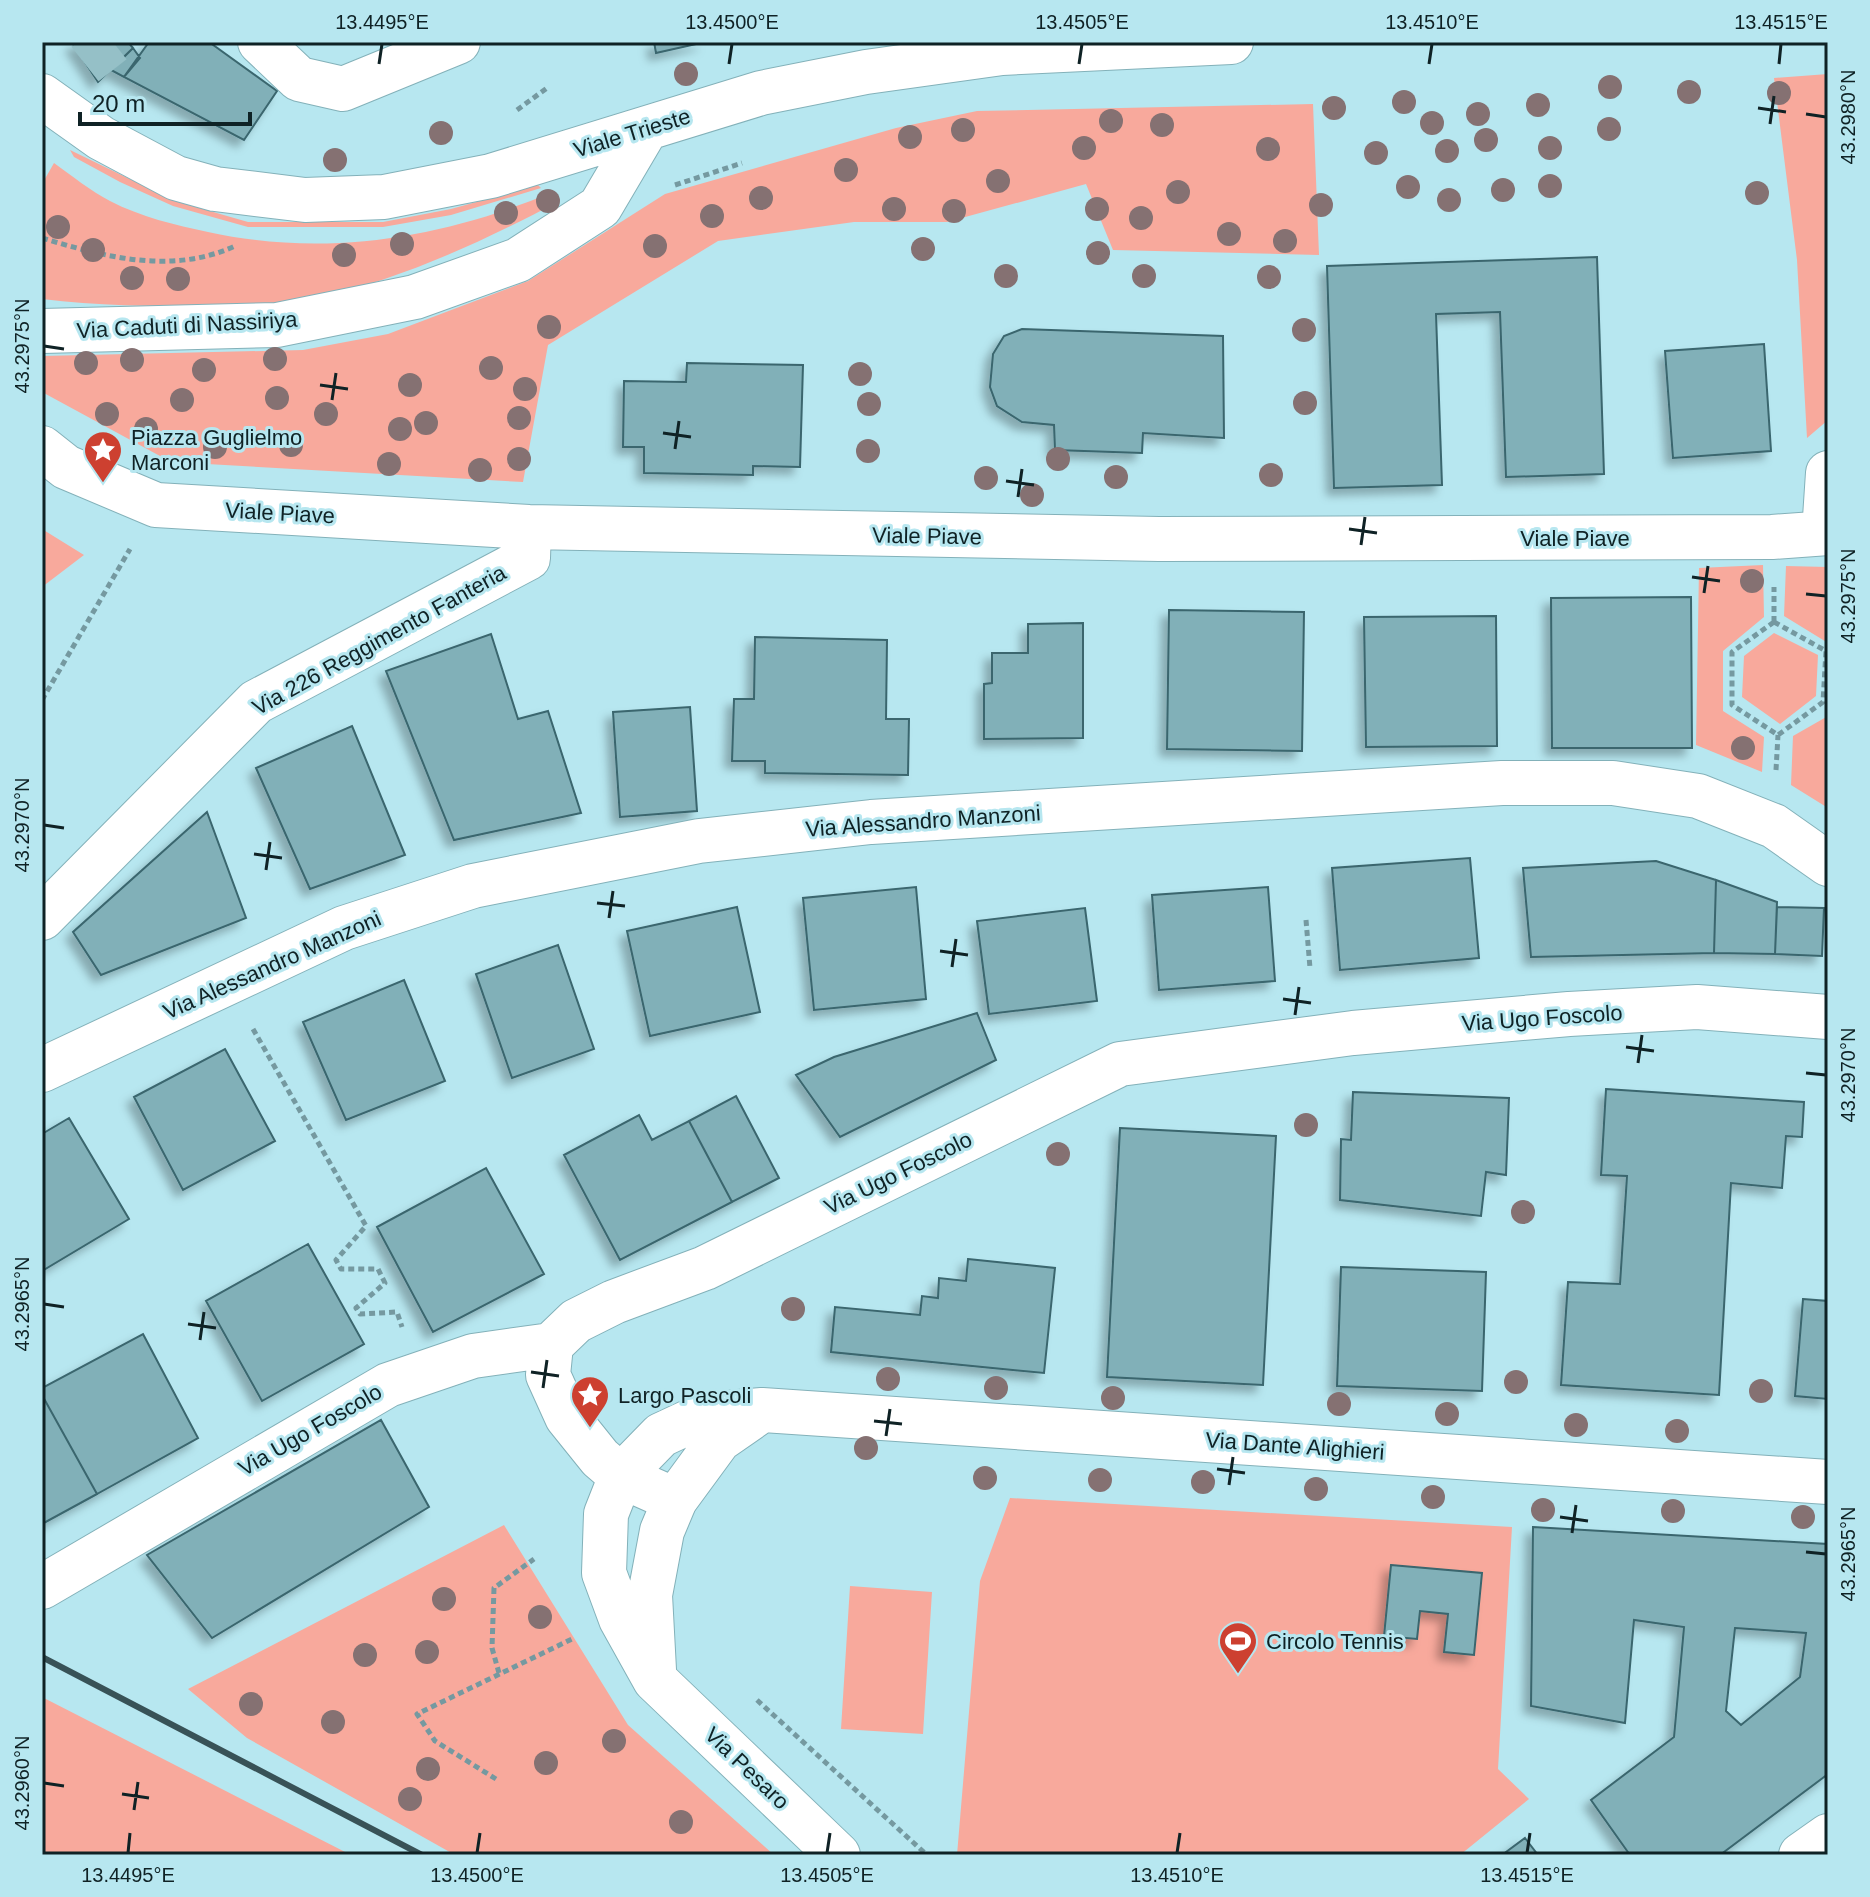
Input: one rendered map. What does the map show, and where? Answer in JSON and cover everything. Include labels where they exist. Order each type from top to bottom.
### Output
[{"type":"street","points":[[260,42],[299,79],[343,89],[458,42]]},
{"type":"street","name":"Viale Trieste","points":[[48,101],[101,138],[176,178],[215,189],[305,200],[384,197],[491,176],[761,93],[866,72],[1002,53],[1231,42]]},
{"type":"street","name":"Via Caduti di Nassiriya","points":[[42,331],[277,325],[415,297],[518,260],[600,207],[646,129]]},
{"type":"street","name":"Viale Piave","points":[[42,448],[66,467],[156,505],[529,527],[1159,539],[1772,537],[1826,533]]},
{"type":"street","points":[[1826,533],[1828,473]]},
{"type":"street","name":"Via 226 Reggimento Fanteria","points":[[42,918],[256,702],[528,558],[529,527]]},
{"type":"street","name":"Via Alessandro Manzoni","points":[[42,1070],[344,928],[473,886],[699,841],[871,822],[1502,783],[1613,783],[1698,796],[1774,826],[1828,864]]},
{"type":"street","name":"Via Ugo Foscolo","points":[[42,1587],[388,1385],[473,1356],[551,1345],[576,1321],[614,1302],[705,1268],[1120,1064],[1353,1033],[1569,1014],[1697,1007],[1828,1017]]},
{"type":"street","points":[[551,1345],[548,1375],[567,1417],[600,1458],[621,1476],[675,1500]]},
{"type":"street","points":[[621,1476],[661,1435],[704,1415],[762,1410]]},
{"type":"street","points":[[655,1680],[650,1595],[662,1531],[675,1500],[719,1440],[762,1410]]},
{"type":"street","name":"Via Dante Alighieri","points":[[762,1410],[1828,1482]]},
{"type":"street","name":"Via Pesaro","points":[[621,1476],[606,1514],[604,1573],[621,1619],[655,1680],[838,1855]]},
{"type":"street","points":[[1801,1855],[1828,1836]]},
{"type":"path","points":[[665,188],[742,163]]},
{"type":"path","points":[[42,238],[108,258],[147,262],[212,256],[246,241]]},
{"type":"path","points":[[42,700],[156,505]]},
{"type":"path","points":[[1774,580],[1774,622]]},
{"type":"path","points":[[1774,622],[1732,652],[1732,705],[1778,735]]},
{"type":"path","points":[[1774,622],[1826,651],[1823,702],[1778,735]]},
{"type":"path","points":[[1776,779],[1778,735]]},
{"type":"path","points":[[1306,920],[1310,968]]},
{"type":"path","points":[[227,983],[366,1226],[336,1260],[341,1269],[378,1269],[385,1283],[356,1308],[360,1314],[397,1312],[399,1321]]},
{"type":"path","points":[[499,1673],[492,1648],[494,1588],[534,1559]]},
{"type":"path","points":[[496,1779],[435,1741],[417,1714],[581,1634]]},
{"type":"path","points":[[750,1693],[927,1855]]},
{"type":"shaded area","points":[[1828,74],[1828,420],[1807,438],[1797,260],[1774,78]]},
{"type":"shaded area","points":[[1313,104],[1319,255],[1113,250],[1086,184],[947,222],[854,222],[718,241],[548,345],[523,482],[171,462],[42,392],[42,356],[303,350],[388,334],[528,281],[665,194],[896,128],[977,111]]},
{"type":"shaded area","points":[[70,150],[175,201],[248,222],[383,222],[451,209],[538,185],[541,188],[451,215],[383,227],[248,227],[173,206],[74,157]]},
{"type":"shaded area","points":[[54,163],[122,207],[171,223],[252,240],[340,243],[384,239],[469,221],[553,192],[559,201],[421,266],[346,291],[310,299],[257,306],[83,303],[42,299],[42,184]]},
{"type":"shaded area","points":[[42,529],[84,555],[42,587]]},
{"type":"shaded area","points":[[1763,565],[1764,617],[1723,651],[1723,711],[1764,737],[1762,772],[1696,745],[1699,568]]},
{"type":"shaded area","points":[[1786,566],[1828,567],[1828,643],[1784,616]]},
{"type":"shaded area","points":[[1774,633],[1818,655],[1816,696],[1780,724],[1742,697],[1744,656]]},
{"type":"shaded area","points":[[1828,716],[1828,808],[1791,785],[1793,736]]},
{"type":"shaded area","name":"Circolo Tennis","points":[[1010,1498],[1512,1527],[1498,1769],[1529,1799],[1460,1855],[957,1855],[980,1581]]},
{"type":"shaded area","points":[[504,1525],[628,1725],[774,1855],[455,1855],[247,1738],[188,1689]]},
{"type":"shaded area","points":[[850,1586],[932,1592],[923,1734],[841,1729]]},
{"type":"shaded area","points":[[42,1697],[351,1855],[42,1855]]},
{"type":"building","points":[[128,42],[133,48],[98,82],[73,44]]},
{"type":"building","points":[[149,42],[209,42],[277,91],[244,140],[124,77]]},
{"type":"building","points":[[654,42],[705,42],[656,53]]},
{"type":"building","points":[[133,48],[140,58],[124,77],[111,70]]},
{"type":"building","points":[[1597,257],[1604,474],[1506,477],[1500,312],[1436,314],[1442,485],[1334,488],[1327,266]]},
{"type":"building","points":[[1022,329],[1223,336],[1224,438],[1143,433],[1142,453],[1055,450],[1054,425],[1022,422],[997,406],[990,387],[993,354],[1004,336]]},
{"type":"building","points":[[1764,344],[1771,451],[1673,458],[1665,351]]},
{"type":"building","points":[[687,363],[803,365],[800,467],[753,466],[753,475],[644,473],[644,447],[623,447],[624,381],[686,382]]},
{"type":"building","points":[[1691,597],[1692,748],[1552,748],[1551,598]]},
{"type":"building","points":[[1169,610],[1304,612],[1302,751],[1167,749]]},
{"type":"building","points":[[1496,616],[1497,746],[1366,747],[1364,617]]},
{"type":"building","points":[[1083,623],[1083,738],[984,739],[984,684],[992,683],[992,653],[1028,653],[1028,624]]},
{"type":"building","points":[[491,634],[518,719],[548,711],[581,813],[454,840],[386,671]]},
{"type":"building","points":[[755,637],[887,640],[886,719],[909,719],[908,775],[765,773],[765,761],[732,761],[734,699],[754,699]]},
{"type":"building","points":[[690,707],[697,811],[620,817],[613,712]]},
{"type":"building","points":[[352,726],[405,855],[310,889],[256,768]]},
{"type":"building","points":[[207,812],[246,918],[101,975],[73,932]]},
{"type":"building","points":[[1470,858],[1479,958],[1340,970],[1332,868]]},
{"type":"building","points":[[1656,861],[1716,880],[1714,953],[1531,957],[1523,868]]},
{"type":"building","points":[[1716,880],[1777,902],[1775,954],[1714,953]]},
{"type":"building","points":[[916,887],[926,999],[814,1010],[803,898]]},
{"type":"building","points":[[1268,887],[1275,981],[1159,990],[1152,895]]},
{"type":"building","points":[[737,907],[760,1012],[650,1036],[627,931]]},
{"type":"building","points":[[1777,907],[1824,908],[1822,956],[1775,954]]},
{"type":"building","points":[[1085,908],[1097,1001],[989,1014],[977,921]]},
{"type":"building","points":[[558,945],[594,1049],[512,1078],[476,974]]},
{"type":"building","points":[[404,980],[445,1081],[346,1120],[303,1022]]},
{"type":"building","points":[[977,1013],[996,1060],[840,1137],[796,1075],[834,1057]]},
{"type":"building","points":[[225,1049],[275,1141],[183,1190],[134,1097]]},
{"type":"building","points":[[1606,1089],[1804,1102],[1802,1137],[1786,1136],[1782,1188],[1731,1183],[1719,1395],[1561,1385],[1568,1282],[1620,1284],[1627,1176],[1601,1175]]},
{"type":"building","points":[[1353,1092],[1509,1098],[1506,1175],[1486,1172],[1481,1216],[1340,1200],[1341,1139],[1351,1140]]},
{"type":"building","points":[[736,1096],[779,1178],[732,1202],[689,1121]]},
{"type":"building","points":[[639,1115],[652,1140],[689,1121],[732,1202],[620,1260],[564,1155]]},
{"type":"building","points":[[69,1118],[129,1219],[42,1271],[42,1134]]},
{"type":"building","points":[[1120,1128],[1276,1136],[1263,1385],[1107,1377]]},
{"type":"building","points":[[486,1168],[544,1274],[433,1332],[377,1227]]},
{"type":"building","points":[[308,1244],[364,1344],[262,1401],[206,1301]]},
{"type":"building","points":[[968,1259],[1055,1268],[1044,1373],[831,1352],[835,1307],[920,1315],[922,1296],[938,1298],[939,1278],[966,1281]]},
{"type":"building","points":[[1341,1267],[1486,1272],[1482,1391],[1337,1386]]},
{"type":"building","points":[[1803,1299],[1828,1301],[1828,1399],[1795,1396]]},
{"type":"building","points":[[143,1334],[198,1438],[97,1494],[42,1395],[42,1388]]},
{"type":"building","points":[[42,1395],[97,1494],[42,1524]]},
{"type":"building","points":[[381,1420],[429,1507],[212,1638],[147,1555]]},
{"type":"building","points":[[1533,1527],[1828,1544],[1828,1774],[1720,1855],[1630,1855],[1591,1800],[1674,1737],[1684,1627],[1634,1620],[1625,1723],[1531,1706]],"holes":[[[1735,1628],[1806,1633],[1800,1677],[1741,1725],[1726,1711]]]},
{"type":"building","points":[[1391,1565],[1482,1573],[1474,1655],[1444,1652],[1448,1614],[1420,1611],[1417,1639],[1384,1636]]},
{"type":"building","points":[[1525,1838],[1538,1855],[1502,1855]]},
{"type":"tunnel","points":[[85,64],[113,42]]},
{"type":"railway","points":[[42,1657],[422,1855]]},
{"type":"place","name":"Piazza Guglielmo Marconi","points":[[103,484]]},
{"type":"place","name":"Largo Pascoli","points":[[590,1429]]},
{"type":"place","name":"Circolo Tennis","points":[[1238,1675]]}]
